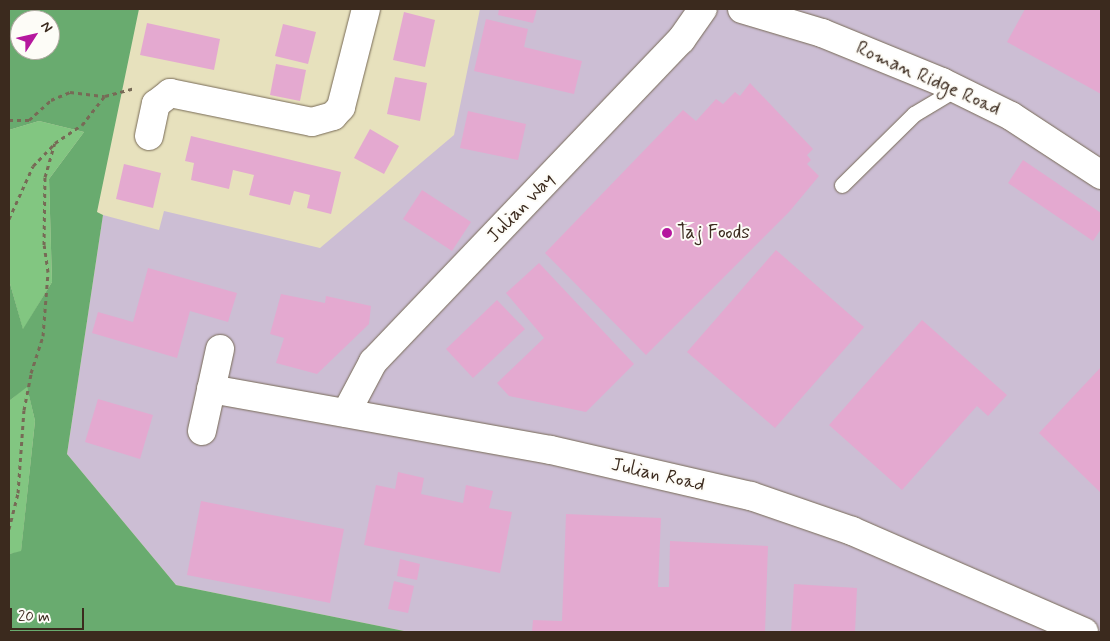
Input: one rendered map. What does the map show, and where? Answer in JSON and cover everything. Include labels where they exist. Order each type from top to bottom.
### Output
[{"type":"street","points":[[149,136],[156,104],[170,93],[312,122],[333,116],[341,107],[366,9]]},
{"type":"street","name":"Julian Way","points":[[346,413],[373,362],[682,40],[703,9]]},
{"type":"street","name":"Roman Ridge Road","points":[[742,9],[822,33],[956,89],[1011,116],[1101,175]]},
{"type":"street","points":[[202,432],[220,349]]},
{"type":"street","name":"Julian Road","points":[[212,389],[550,450],[751,496],[852,531],[1084,632]]},
{"type":"lane","points":[[842,185],[914,114],[956,89]]},
{"type":"path","points":[[9,120],[29,120],[51,100],[70,92],[105,96],[82,125],[55,143],[32,166],[9,219]]},
{"type":"path","points":[[9,529],[18,493],[28,392],[43,336],[48,272],[44,245],[45,177],[55,143]]},
{"type":"shaded area","points":[[480,9],[1101,9],[1101,632],[409,632],[176,585],[67,454],[103,215],[159,230],[164,211],[320,248],[454,135]]},
{"type":"green space","points":[[9,9],[139,9],[97,212],[103,215],[67,454],[176,585],[409,632],[9,632],[9,554],[21,551],[35,421],[27,387],[9,401],[9,280],[23,329],[52,282],[49,179],[84,132],[39,121],[9,130]]},
{"type":"green space","points":[[39,121],[84,132],[49,179],[52,282],[23,330],[9,280],[9,130]]},
{"type":"green space","points":[[27,386],[35,421],[21,552],[9,554],[9,401]]},
{"type":"building","points":[[499,9],[537,9],[533,23],[498,15]]},
{"type":"building","points":[[1025,9],[1101,9],[1101,94],[1007,42]]},
{"type":"building","points":[[404,12],[435,20],[425,67],[393,60]]},
{"type":"building","points":[[486,19],[528,29],[524,47],[582,61],[574,94],[474,71]]},
{"type":"building","points":[[147,23],[220,39],[214,70],[140,55]]},
{"type":"building","points":[[283,24],[316,32],[308,64],[275,56]]},
{"type":"building","points":[[276,64],[306,70],[300,101],[270,95]]},
{"type":"building","points":[[395,77],[427,83],[420,121],[387,114]]},
{"type":"building","name":"Taj Foods","points":[[750,83],[813,149],[807,155],[811,160],[807,164],[819,176],[789,212],[646,355],[545,253],[683,110],[696,121],[716,99],[723,104],[735,92],[740,96]]},
{"type":"building","points":[[468,111],[526,124],[518,160],[460,148]]},
{"type":"building","points":[[370,129],[399,146],[384,174],[354,158]]},
{"type":"building","points":[[191,136],[341,172],[331,214],[307,208],[310,195],[294,191],[290,205],[249,195],[254,175],[233,170],[229,189],[191,180],[194,163],[185,161]]},
{"type":"building","points":[[1023,160],[1101,213],[1101,229],[1093,241],[1008,183]]},
{"type":"building","points":[[124,164],[161,173],[153,208],[116,199]]},
{"type":"building","points":[[422,190],[471,222],[452,251],[403,219]]},
{"type":"building","points":[[776,250],[864,327],[775,428],[687,352]]},
{"type":"building","points":[[539,263],[634,364],[586,412],[509,396],[497,383],[544,338],[506,293]]},
{"type":"building","points":[[148,268],[237,293],[228,322],[190,311],[177,358],[92,333],[98,312],[133,322]]},
{"type":"building","points":[[281,294],[325,303],[326,296],[371,306],[369,324],[317,374],[276,363],[284,338],[270,334]]},
{"type":"building","points":[[497,300],[525,329],[473,378],[446,349]]},
{"type":"building","points":[[922,320],[1007,395],[988,416],[977,406],[902,490],[829,425]]},
{"type":"building","points":[[1101,367],[1101,493],[1039,433]]},
{"type":"building","points":[[98,399],[153,415],[140,459],[85,442]]},
{"type":"building","points":[[398,472],[424,478],[421,494],[463,503],[466,485],[493,491],[489,508],[512,512],[500,573],[364,545],[376,485],[395,489]]},
{"type":"building","points":[[201,501],[344,529],[330,603],[187,575]]},
{"type":"building","points":[[566,514],[661,518],[658,587],[669,587],[670,541],[768,546],[765,632],[532,632],[533,620],[562,621]]},
{"type":"building","points":[[400,559],[420,564],[417,580],[397,576]]},
{"type":"building","points":[[394,581],[414,586],[408,613],[388,609]]},
{"type":"building","points":[[794,584],[857,588],[855,632],[791,632]]},
{"type":"place","name":"Taj Foods","points":[[667,233]]}]
